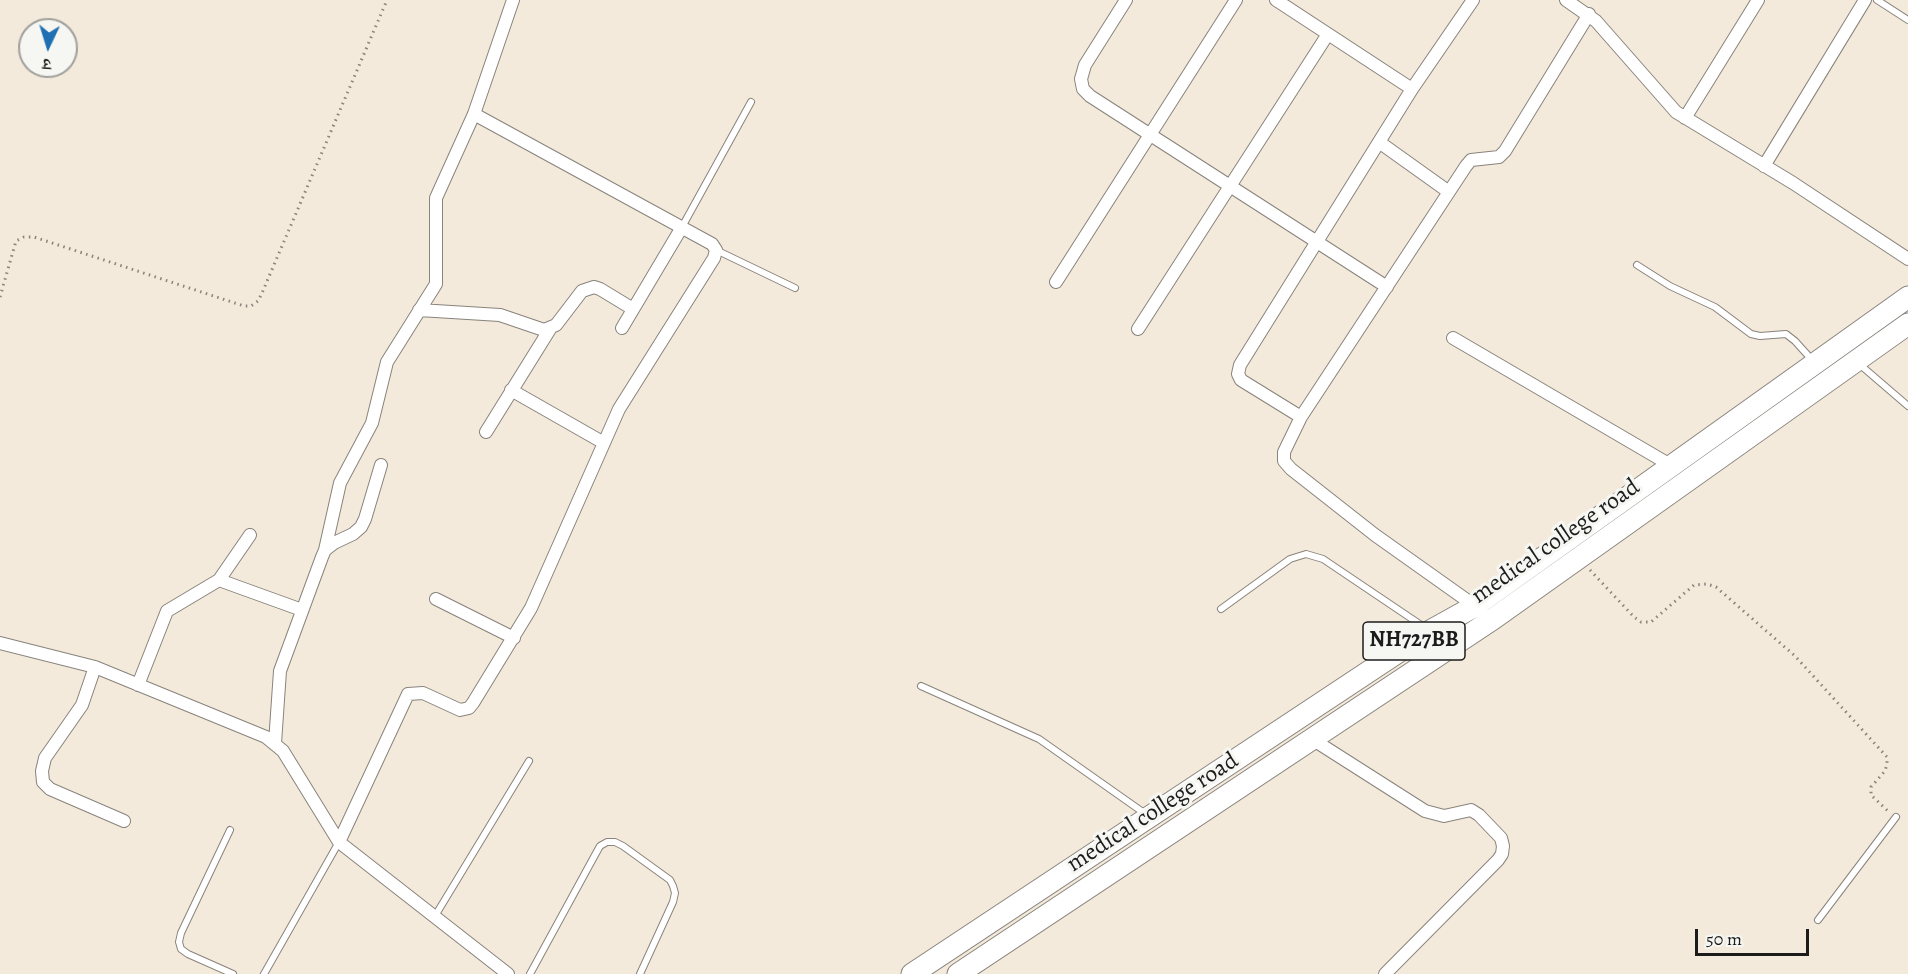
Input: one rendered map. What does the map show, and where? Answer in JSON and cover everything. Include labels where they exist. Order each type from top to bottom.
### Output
[{"type":"highway","name":"NH727BB","points":[[912,974],[1430,631],[1475,606],[1518,588],[1672,466],[1908,297]]},
{"type":"highway","name":"medical college road","points":[[958,974],[1312,738],[1518,588],[1578,558],[1908,324]]},
{"type":"street","points":[[275,743],[280,671],[325,550],[340,483],[372,423],[387,362],[436,284],[436,198],[474,114],[513,0]]},
{"type":"street","points":[[1126,0],[1085,65],[1081,79],[1083,89],[1090,96],[1387,287]]},
{"type":"street","points":[[1056,282],[1236,0]]},
{"type":"street","points":[[1276,0],[1412,89]]},
{"type":"street","points":[[1301,417],[1241,380],[1238,374],[1240,365],[1412,89],[1473,0]]},
{"type":"street","points":[[1566,0],[1589,14],[1676,112],[1908,259]]},
{"type":"street","points":[[1685,118],[1758,0]]},
{"type":"street","points":[[1764,166],[1866,0]]},
{"type":"street","points":[[1475,606],[1375,535],[1291,469],[1284,461],[1284,452],[1301,417],[1471,160],[1494,159],[1505,151],[1589,14]]},
{"type":"street","points":[[1138,329],[1328,34]]},
{"type":"street","points":[[339,842],[408,694],[423,693],[460,710],[469,708],[473,704],[531,608],[623,401],[714,258],[716,250],[712,244],[682,227],[474,114]]},
{"type":"street","points":[[1379,142],[1449,192]]},
{"type":"street","points":[[622,327],[682,227]]},
{"type":"street","points":[[486,432],[550,329],[582,291],[588,288],[600,289],[633,309]]},
{"type":"street","points":[[419,310],[500,315],[544,330],[550,329]]},
{"type":"street","points":[[1453,338],[1672,466]]},
{"type":"street","points":[[512,390],[604,442]]},
{"type":"street","points":[[325,550],[361,527],[381,465]]},
{"type":"street","points":[[138,685],[167,611],[219,580],[250,535]]},
{"type":"street","points":[[219,580],[302,610]]},
{"type":"street","points":[[436,599],[514,638]]},
{"type":"street","points":[[0,643],[95,667],[266,737],[283,751],[339,842],[508,974]]},
{"type":"street","points":[[95,667],[82,705],[45,758],[42,771],[43,782],[50,789],[124,821]]},
{"type":"street","points":[[1312,738],[1425,811],[1444,816],[1471,810],[1479,815],[1501,838],[1502,854],[1498,860],[1385,974]]},
{"type":"lane","points":[[1877,0],[1908,20]]},
{"type":"lane","points":[[682,227],[751,102]]},
{"type":"lane","points":[[716,250],[795,288]]},
{"type":"lane","points":[[1637,265],[1670,285],[1715,307],[1751,334],[1760,336],[1786,334],[1815,364]]},
{"type":"lane","points":[[1856,361],[1908,406]]},
{"type":"lane","points":[[1221,609],[1290,559],[1306,554],[1323,559],[1430,631]]},
{"type":"lane","points":[[921,686],[1038,739],[1150,817]]},
{"type":"lane","points":[[435,916],[529,761]]},
{"type":"lane","points":[[1818,920],[1896,817]]},
{"type":"lane","points":[[230,830],[181,933],[179,942],[181,949],[188,954],[233,974]]},
{"type":"lane","points":[[264,974],[339,842]]},
{"type":"lane","points":[[530,974],[600,846],[607,842],[615,842],[624,846],[670,880],[675,893],[639,974]]},
{"type":"path","points":[[0,297],[16,241],[24,237],[34,237],[244,306],[251,306],[258,301],[387,0]]},
{"type":"path","points":[[1578,558],[1641,622],[1651,622],[1694,585],[1707,584],[1716,587],[1795,656],[1887,757],[1885,771],[1871,787],[1871,795],[1876,802],[1896,817]]}]
